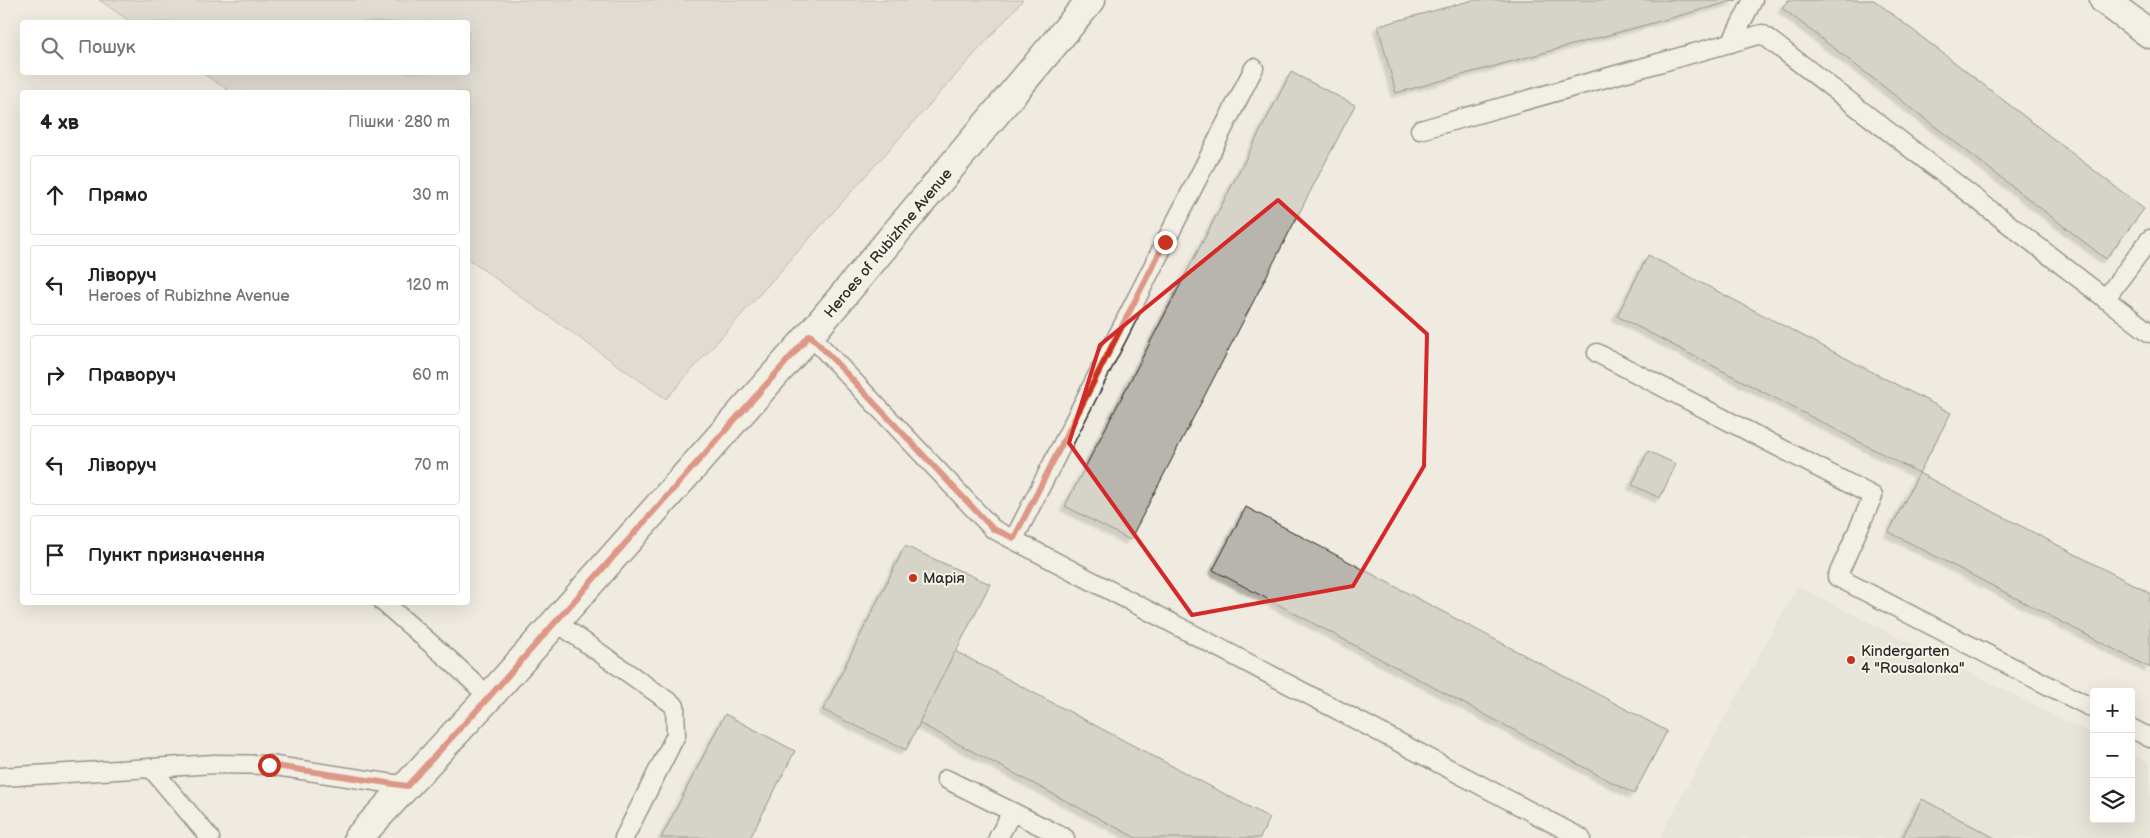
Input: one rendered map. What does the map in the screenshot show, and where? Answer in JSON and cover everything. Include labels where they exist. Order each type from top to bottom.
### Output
[{"type":"street","name":"Heroes of Rubizhne Avenue","points":[[358,838],[489,697],[810,335],[1091,0]]},
{"type":"street","points":[[2104,0],[2150,34]]},
{"type":"lane","points":[[1731,43],[1753,0]]},
{"type":"lane","points":[[1420,130],[1762,34],[2150,333]]},
{"type":"lane","points":[[1014,538],[1254,68]]},
{"type":"lane","points":[[2105,298],[2150,239]]},
{"type":"lane","points":[[810,335],[993,529],[1014,538],[1581,838]]},
{"type":"lane","points":[[1597,353],[1873,496],[1837,577],[2090,707]]},
{"type":"lane","points":[[386,605],[453,662],[489,697]]},
{"type":"lane","points":[[556,622],[675,706],[676,735],[624,838]]},
{"type":"lane","points":[[2135,730],[2150,738]]},
{"type":"lane","points":[[0,777],[214,764],[269,765],[407,786]]},
{"type":"lane","points":[[151,768],[210,838]]},
{"type":"lane","points":[[946,779],[1065,838]]},
{"type":"lane","points":[[998,838],[1012,812]]},
{"type":"highlighted area","points":[[1278,200],[1427,334],[1424,466],[1353,586],[1192,615],[1069,443],[1100,345]]},
{"type":"shaded area","points":[[99,0],[1023,0],[666,399],[470,260],[470,90],[228,90],[205,75],[470,75],[470,20],[128,20]]},
{"type":"shaded area","name":"Kindergarten 4 \"Rousalonka\"","points":[[1797,586],[2090,733],[2090,823],[2135,823],[2135,756],[2150,763],[2150,838],[1662,838],[1661,835]]},
{"type":"building","points":[[1473,0],[1737,0],[1396,93],[1378,26]]},
{"type":"building","points":[[1788,0],[1874,0],[2144,209],[2106,259],[1782,8]]},
{"type":"building","points":[[1291,72],[1355,105],[1130,540],[1065,506]]},
{"type":"building","points":[[1648,255],[1951,413],[1919,473],[1617,316]]},
{"type":"building","points":[[1648,451],[1676,464],[1660,498],[1632,485]]},
{"type":"building","points":[[1919,473],[2150,593],[2150,668],[1889,532]]},
{"type":"building","points":[[1246,507],[1667,731],[1634,794],[1213,570]]},
{"type":"building","points":[[905,546],[990,584],[906,750],[823,710]]},
{"type":"building","points":[[955,651],[1270,818],[1260,838],[1136,838],[919,723]]},
{"type":"building","points":[[725,714],[795,751],[750,838],[661,838]]},
{"type":"building","points":[[1922,799],[1995,838],[1902,838]]},
{"type":"place","name":"Марія","points":[[913,578]]},
{"type":"place","name":"Kindergarten 4 \"Rousalonka\"","points":[[1851,660]]},
{"type":"route","points":[[269,765],[407,786],[489,697],[810,335],[993,529],[1014,538],[1165,242]]}]
